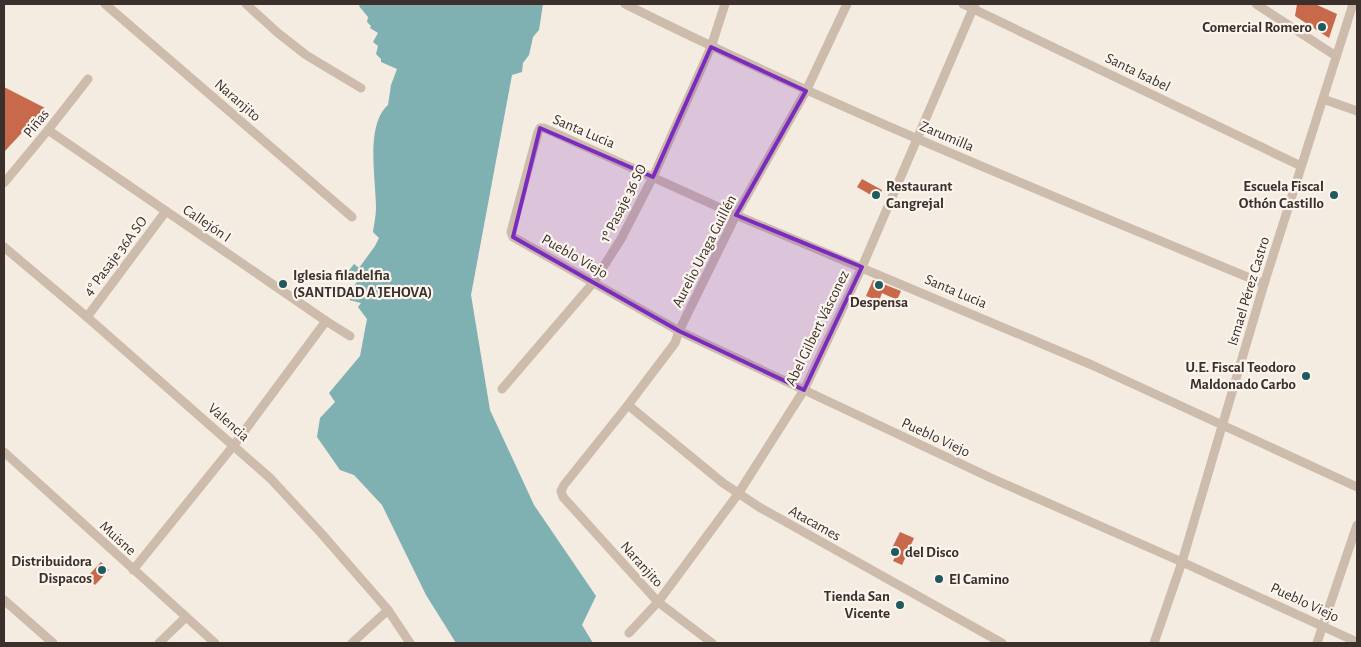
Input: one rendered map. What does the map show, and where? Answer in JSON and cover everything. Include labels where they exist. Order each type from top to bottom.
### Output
[{"type":"street","name":"Naranjito","points":[[105,4],[352,217]]},
{"type":"street","points":[[246,4],[306,55],[361,88]]},
{"type":"street","name":"Zarumilla","points":[[625,4],[806,91],[1264,284]]},
{"type":"street","name":"1º Pasaje 36 SO","points":[[502,389],[593,283],[621,239],[653,177],[711,47],[725,4]]},
{"type":"street","name":"Aurelio Uraga Guillén","points":[[562,494],[564,485],[628,406],[675,343],[679,331],[736,215],[806,91],[847,4]]},
{"type":"street","name":"Santa Isabel","points":[[963,4],[974,6],[1301,166]]},
{"type":"street","points":[[1256,4],[1336,56]]},
{"type":"street","name":"Ismael Pérez Castro","points":[[1154,643],[1182,562],[1264,284],[1352,4]]},
{"type":"street","name":"Abel Gilbert Vásconez","points":[[629,633],[658,602],[738,494],[804,390],[862,267],[974,6]]},
{"type":"street","name":"Piñas","points":[[4,183],[88,79]]},
{"type":"street","points":[[1323,99],[1357,111]]},
{"type":"street","name":"Santa Lucia","points":[[513,237],[511,232],[538,132],[540,128],[544,128],[736,215],[1092,365],[1357,488]]},
{"type":"street","name":"Callejón I","points":[[48,130],[350,336]]},
{"type":"street","name":"4° Pasaje 36A SO","points":[[86,317],[166,211]]},
{"type":"street","name":"Pueblo Viejo","points":[[513,237],[679,331],[991,478],[1323,625],[1357,642]]},
{"type":"street","name":"Valencia","points":[[4,247],[234,445],[283,492],[321,532],[388,610],[410,643]]},
{"type":"street","points":[[133,570],[234,445],[326,321]]},
{"type":"street","name":"Atacames","points":[[628,406],[738,494],[1002,643]]},
{"type":"street","name":"Muisne","points":[[4,452],[214,643]]},
{"type":"street","name":"Naranjito","points":[[562,494],[658,602],[712,643]]},
{"type":"street","points":[[1317,643],[1357,525]]},
{"type":"street","points":[[4,600],[53,643]]},
{"type":"street","points":[[352,643],[388,610]]},
{"type":"street","points":[[159,643],[186,617]]},
{"type":"highlighted area","points":[[711,47],[806,91],[736,215],[862,267],[804,390],[679,331],[513,237],[540,128],[653,177]]},
{"type":"water","points":[[361,4],[543,4],[539,30],[533,37],[529,55],[523,63],[522,72],[512,75],[471,295],[490,410],[534,505],[596,596],[582,625],[593,643],[456,643],[426,595],[382,505],[354,475],[340,470],[317,437],[320,418],[335,402],[329,393],[360,356],[367,319],[358,307],[361,303],[349,300],[356,293],[352,288],[357,282],[347,273],[354,264],[359,268],[379,238],[373,232],[376,208],[374,139],[376,126],[381,114],[388,105],[391,85],[397,69],[381,62],[381,59],[376,54],[378,46],[373,42],[378,33],[370,28],[371,26],[367,22],[368,17],[359,6]]},
{"type":"building","name":"Comercial Romero","points":[[1297,4],[1315,4],[1337,14],[1329,38],[1295,16]]},
{"type":"building","points":[[4,87],[45,108],[4,152]]},
{"type":"building","points":[[862,179],[882,190],[878,199],[857,187]]},
{"type":"building","name":"Despensa","points":[[873,280],[901,291],[897,300],[882,293],[879,301],[866,296]]},
{"type":"building","points":[[900,532],[914,538],[902,565],[893,561],[895,557],[889,554]]},
{"type":"building","points":[[101,562],[109,570],[95,585],[87,577]]},
{"type":"place","name":"Comercial Romero","points":[[1322,27]]},
{"type":"place","name":"Restaurant Cangrejal","points":[[876,195]]},
{"type":"place","name":"Escuela Fiscal Othón Castillo","points":[[1334,195]]},
{"type":"place","name":"Iglesia filadelfia (SANTIDAD A JEHOVA)","points":[[283,284]]},
{"type":"place","name":"Despensa","points":[[879,285]]},
{"type":"place","name":"U.E. Fiscal Teodoro Maldonado Carbo","points":[[1306,376]]},
{"type":"place","name":"del Disco","points":[[895,552]]},
{"type":"place","name":"Distribuidora Dispacos","points":[[102,570]]},
{"type":"place","name":"El Camino","points":[[939,579]]},
{"type":"place","name":"Tienda San Vicente","points":[[900,605]]}]
